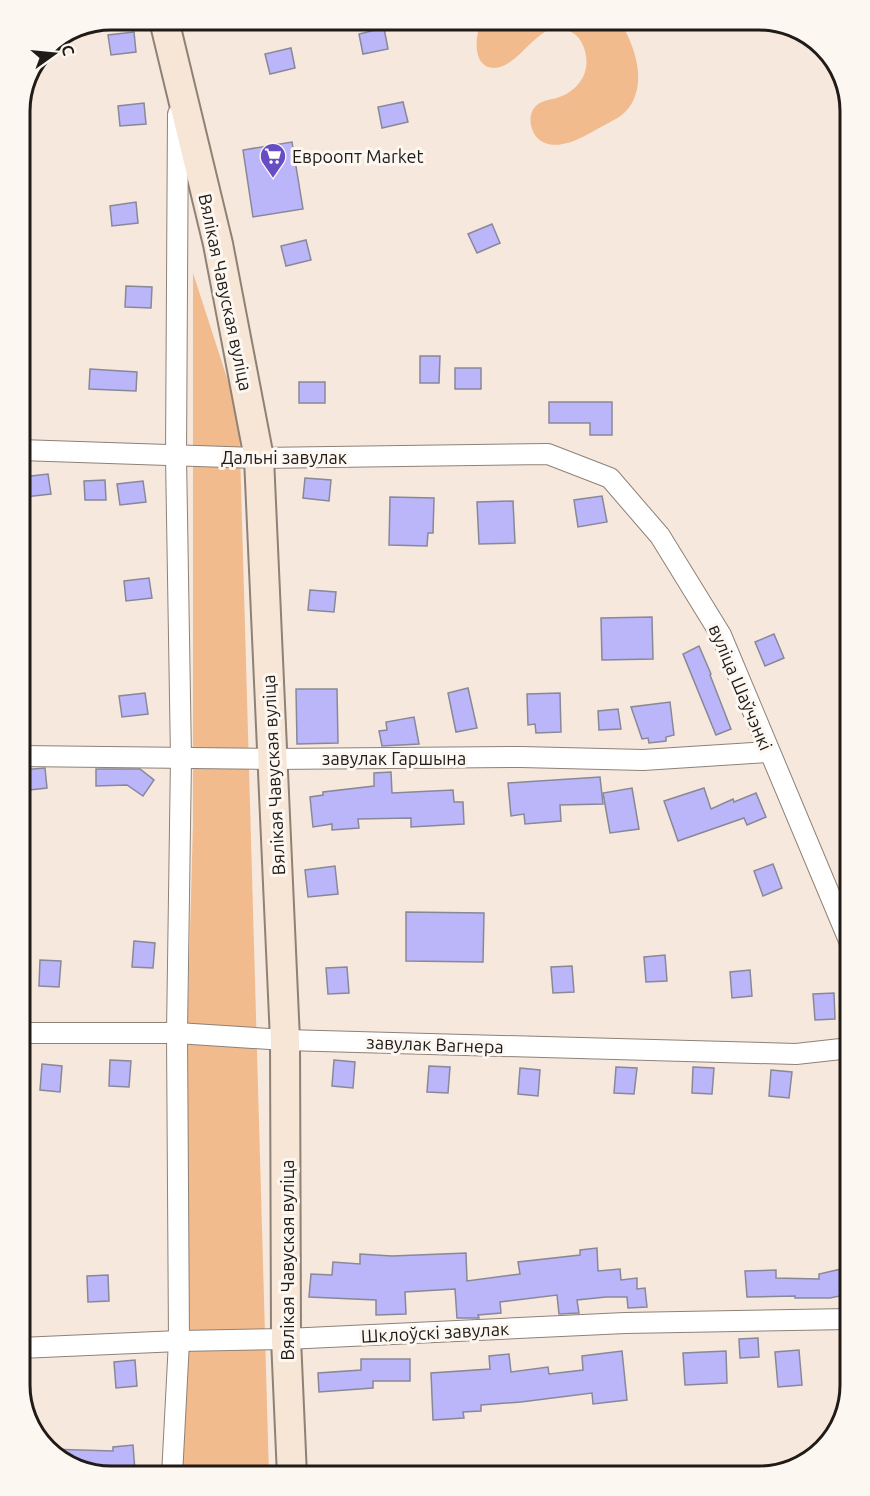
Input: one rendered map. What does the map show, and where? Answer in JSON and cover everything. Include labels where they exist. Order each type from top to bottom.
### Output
[{"type":"main road","name":"Вялікая Чавуская вуліца","points":[[166,30],[218,244],[259,458],[285,1040],[286,1339],[292,1466]]},
{"type":"street","name":"Вялікая Чавуская вуліца","points":[[173,1466],[179,1341],[177,1033],[181,758],[177,456],[179,82]]},
{"type":"street","name":"Дальні завулак","points":[[30,450],[259,458],[548,454]]},
{"type":"street","name":"вуліца Шаўчэнкі","points":[[548,454],[610,478],[660,536],[721,635],[840,919]]},
{"type":"street","name":"завулак Гаршына","points":[[30,756],[272,759],[522,757],[643,760],[769,752]]},
{"type":"street","name":"завулак Вагнера","points":[[30,1033],[177,1033],[285,1040],[796,1054],[840,1049]]},
{"type":"street","name":"Шклоўскі завулак","points":[[30,1348],[286,1339],[625,1323],[840,1318]]},
{"type":"shaded area","points":[[479,30],[550,30],[543,33],[509,63],[491,68],[484,65],[477,52]]},
{"type":"shaded area","points":[[566,30],[625,30],[637,62],[636,92],[626,111],[620,116],[574,141],[557,145],[549,144],[541,141],[534,134],[531,113],[540,103],[568,93],[584,75],[585,53],[582,43],[573,33]]},
{"type":"shaded area","points":[[193,273],[239,415],[269,1466],[175,1466],[193,824]]},
{"type":"building","points":[[384,30],[388,49],[363,54],[359,34]]},
{"type":"building","points":[[134,32],[136,52],[111,55],[108,35]]},
{"type":"building","points":[[291,48],[295,68],[270,74],[265,54]]},
{"type":"building","points":[[403,102],[408,122],[382,128],[378,107]]},
{"type":"building","points":[[144,103],[146,124],[120,126],[118,106]]},
{"type":"building","name":"Евроопт Market","points":[[292,142],[303,209],[253,217],[243,150]]},
{"type":"building","points":[[136,202],[138,223],[112,226],[110,206]]},
{"type":"building","points":[[492,224],[500,243],[477,253],[468,234]]},
{"type":"building","points":[[306,240],[311,260],[286,266],[281,246]]},
{"type":"building","points":[[126,286],[152,287],[151,308],[125,307]]},
{"type":"building","points":[[420,356],[440,356],[439,383],[420,383]]},
{"type":"building","points":[[455,368],[481,368],[481,389],[455,389]]},
{"type":"building","points":[[90,369],[137,372],[136,391],[89,389]]},
{"type":"building","points":[[299,382],[325,382],[325,403],[299,403]]},
{"type":"building","points":[[549,402],[612,402],[612,435],[590,435],[590,423],[549,423]]},
{"type":"building","points":[[48,474],[51,494],[30,496],[30,476]]},
{"type":"building","points":[[305,478],[331,480],[329,501],[303,498]]},
{"type":"building","points":[[105,480],[106,500],[85,500],[84,481]]},
{"type":"building","points":[[143,481],[146,502],[120,505],[117,484]]},
{"type":"building","points":[[602,496],[607,522],[578,527],[574,500]]},
{"type":"building","points":[[390,497],[434,498],[433,533],[428,533],[427,546],[389,545]]},
{"type":"building","points":[[513,501],[515,543],[479,544],[477,502]]},
{"type":"building","points":[[149,578],[152,598],[126,601],[124,581]]},
{"type":"building","points":[[310,590],[336,592],[334,612],[308,610]]},
{"type":"building","points":[[652,617],[653,659],[602,660],[601,618]]},
{"type":"building","points":[[774,634],[784,658],[765,666],[755,642]]},
{"type":"building","points":[[699,646],[731,729],[716,735],[683,654]]},
{"type":"building","points":[[468,688],[477,728],[456,732],[448,693]]},
{"type":"building","points":[[296,689],[337,689],[338,743],[297,744]]},
{"type":"building","points":[[145,693],[148,714],[122,717],[119,696]]},
{"type":"building","points":[[560,693],[561,732],[536,733],[535,724],[528,725],[527,694]]},
{"type":"building","points":[[670,702],[674,735],[666,737],[666,741],[649,743],[648,738],[642,739],[631,707]]},
{"type":"building","points":[[618,709],[621,729],[599,730],[598,711]]},
{"type":"building","points":[[414,717],[419,744],[382,746],[379,731],[387,730],[386,722]]},
{"type":"building","points":[[45,768],[47,788],[30,790],[30,769]]},
{"type":"building","points":[[96,769],[140,769],[154,780],[143,796],[127,785],[96,786]]},
{"type":"building","points":[[391,772],[392,793],[453,790],[454,802],[463,802],[464,824],[411,827],[411,818],[358,819],[359,828],[332,830],[332,824],[313,827],[310,797],[323,795],[323,792],[374,786],[374,773]]},
{"type":"building","points":[[600,777],[603,804],[560,805],[561,821],[525,824],[524,814],[511,816],[508,783]]},
{"type":"building","points":[[632,788],[639,829],[610,833],[603,793]]},
{"type":"building","points":[[704,788],[711,809],[733,799],[734,802],[756,793],[766,817],[747,825],[744,818],[678,841],[664,801]]},
{"type":"building","points":[[773,864],[782,888],[763,896],[754,871]]},
{"type":"building","points":[[335,866],[338,894],[308,897],[305,870]]},
{"type":"building","points":[[406,912],[484,913],[483,962],[406,961]]},
{"type":"building","points":[[134,941],[155,943],[153,968],[132,967]]},
{"type":"building","points":[[665,955],[667,981],[646,982],[644,957]]},
{"type":"building","points":[[40,960],[61,961],[59,987],[39,986]]},
{"type":"building","points":[[572,966],[574,992],[553,993],[551,967]]},
{"type":"building","points":[[347,967],[349,993],[328,994],[326,968]]},
{"type":"building","points":[[750,970],[752,996],[732,998],[730,972]]},
{"type":"building","points":[[834,993],[835,1019],[815,1020],[813,994]]},
{"type":"building","points":[[110,1060],[131,1061],[129,1087],[109,1086]]},
{"type":"building","points":[[334,1060],[355,1062],[353,1088],[332,1086]]},
{"type":"building","points":[[42,1064],[62,1066],[60,1092],[40,1090]]},
{"type":"building","points":[[429,1066],[450,1067],[448,1093],[427,1092]]},
{"type":"building","points":[[616,1067],[637,1068],[634,1094],[614,1093]]},
{"type":"building","points":[[693,1067],[714,1068],[712,1094],[692,1093]]},
{"type":"building","points":[[520,1068],[540,1070],[538,1096],[518,1094]]},
{"type":"building","points":[[771,1070],[792,1072],[789,1098],[769,1096]]},
{"type":"building","points":[[597,1248],[598,1271],[620,1269],[621,1280],[637,1278],[637,1289],[645,1288],[647,1307],[628,1308],[627,1297],[606,1297],[577,1300],[579,1313],[559,1314],[557,1295],[500,1302],[501,1313],[478,1315],[479,1318],[457,1318],[455,1289],[405,1292],[406,1314],[376,1315],[376,1300],[309,1297],[311,1274],[332,1275],[333,1262],[360,1264],[360,1254],[392,1256],[466,1253],[467,1281],[520,1274],[518,1262],[580,1255],[580,1250]]},
{"type":"building","points":[[840,1269],[840,1296],[830,1298],[747,1297],[745,1271],[776,1270],[776,1278],[819,1279],[819,1274]]},
{"type":"building","points":[[108,1275],[109,1301],[88,1302],[87,1276]]},
{"type":"building","points":[[758,1338],[759,1357],[740,1358],[739,1339]]},
{"type":"building","points":[[799,1350],[802,1385],[778,1387],[775,1352]]},
{"type":"building","points":[[622,1351],[627,1400],[593,1404],[592,1393],[481,1405],[481,1411],[463,1412],[464,1418],[433,1420],[431,1373],[490,1369],[489,1356],[509,1354],[511,1372],[548,1367],[549,1374],[583,1370],[582,1356]]},
{"type":"building","points":[[726,1351],[727,1383],[685,1385],[683,1353]]},
{"type":"building","points":[[361,1359],[410,1359],[410,1381],[373,1381],[373,1388],[319,1392],[318,1373],[361,1370]]},
{"type":"building","points":[[135,1360],[137,1386],[116,1388],[114,1362]]},
{"type":"building","points":[[133,1445],[135,1466],[106,1466],[85,1462],[63,1449],[113,1451],[113,1447]]},
{"type":"place","name":"Евроопт Market","points":[[273,179]]}]
